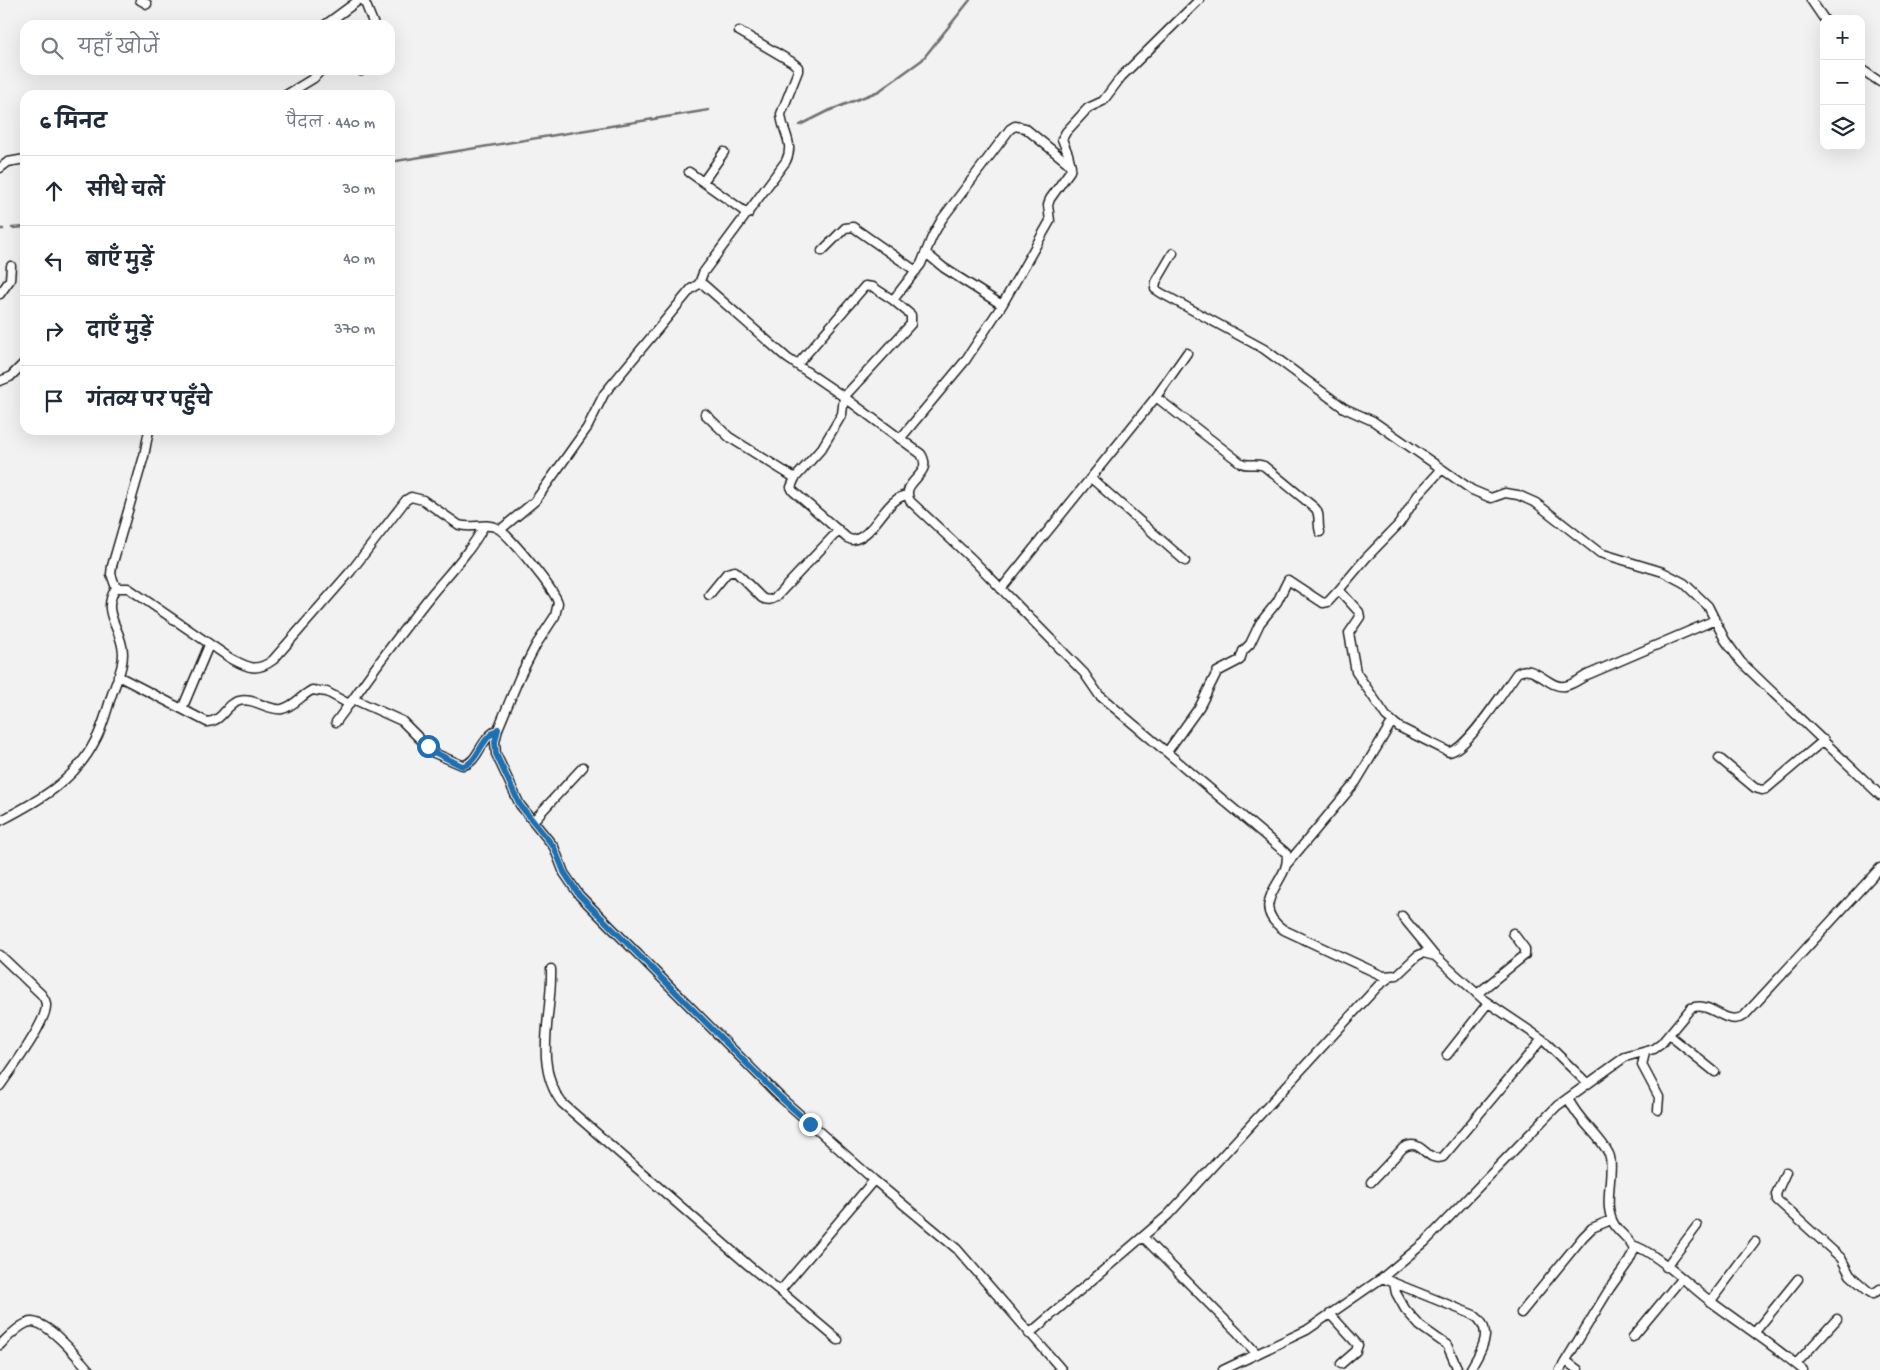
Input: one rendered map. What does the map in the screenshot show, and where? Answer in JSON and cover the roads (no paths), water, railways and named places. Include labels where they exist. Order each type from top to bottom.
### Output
[{"type":"street","points":[[331,20],[358,0]]},
{"type":"street","points":[[364,0],[372,20]]},
{"type":"street","points":[[900,439],[965,361],[1002,305],[1050,221],[1048,205],[1050,199],[1067,177],[1071,167],[1062,139],[1063,135],[1088,108],[1103,101],[1124,74],[1199,0]]},
{"type":"street","points":[[1811,0],[1821,15]]},
{"type":"street","points":[[500,530],[535,501],[587,428],[604,394],[692,288],[700,284],[703,273],[748,214],[790,154],[790,146],[781,121],[781,114],[798,67],[739,31]]},
{"type":"street","points":[[1865,72],[1880,82]]},
{"type":"street","points":[[294,90],[317,75]]},
{"type":"street","points":[[893,300],[927,254],[932,237],[942,219],[1010,129],[1015,126],[1025,128],[1071,167]]},
{"type":"street","points":[[703,182],[724,152]]},
{"type":"street","points":[[0,168],[8,162],[20,160]]},
{"type":"street","points":[[688,172],[748,214]]},
{"type":"street","points":[[822,251],[845,228],[854,227],[916,271]]},
{"type":"street","points":[[1172,253],[1156,282],[1155,289],[1270,353],[1344,408],[1373,421],[1472,490],[1491,498],[1510,493],[1536,503],[1600,552],[1673,576],[1694,591],[1708,606],[1725,640],[1741,662],[1880,794]]},
{"type":"street","points":[[927,254],[944,268],[1002,305]]},
{"type":"street","points":[[0,294],[10,280],[11,266]]},
{"type":"street","points":[[700,284],[710,289],[766,341],[797,365],[921,454],[925,460],[924,467],[908,490],[907,495],[910,501],[1001,588],[1084,673],[1099,695],[1281,848],[1286,853],[1287,864]]},
{"type":"street","points":[[797,365],[865,286],[874,287],[911,315],[911,324],[844,397],[842,414],[838,421],[816,456],[795,478],[791,486],[794,491],[847,538],[857,540],[898,499],[907,495]]},
{"type":"street","points":[[1001,588],[1156,397],[1187,353]]},
{"type":"street","points":[[0,382],[10,377],[20,367]]},
{"type":"street","points":[[1156,397],[1241,463],[1264,466],[1315,508],[1318,514],[1320,532]]},
{"type":"street","points":[[705,414],[730,437],[795,478]]},
{"type":"street","points":[[0,821],[49,793],[70,777],[85,759],[96,740],[123,656],[122,645],[112,620],[110,607],[110,599],[116,588],[111,574],[112,566],[142,465],[147,435]]},
{"type":"street","points":[[1168,752],[1200,706],[1217,672],[1240,660],[1243,651],[1250,644],[1260,623],[1277,602],[1288,580],[1322,603],[1328,602],[1359,565],[1399,524],[1418,495],[1442,469]]},
{"type":"street","points":[[1091,478],[1186,561]]},
{"type":"street","points":[[116,588],[128,588],[209,645],[244,666],[256,669],[266,666],[273,660],[342,582],[406,500],[411,497],[423,500],[459,525],[465,527],[495,527],[500,530],[551,590],[558,603],[555,616],[528,660],[498,729],[495,742],[496,754],[520,805],[554,847],[564,872],[579,895],[780,1097],[874,1180],[957,1249],[1062,1370]]},
{"type":"street","points":[[336,722],[402,631],[448,574],[467,554],[484,526]]},
{"type":"street","points":[[709,595],[727,573],[734,571],[762,598],[771,600],[839,530]]},
{"type":"street","points":[[1339,590],[1359,612],[1360,617],[1349,633],[1356,672],[1373,699],[1392,722],[1442,750],[1455,751],[1480,724],[1517,672],[1528,670],[1557,686],[1568,686],[1587,675],[1714,620]]},
{"type":"street","points":[[182,710],[209,645]]},
{"type":"street","points":[[118,676],[207,722],[214,722],[230,706],[241,700],[248,700],[280,709],[287,707],[312,690],[327,692],[402,722],[434,752],[462,766],[471,762],[487,738],[498,729]]},
{"type":"street","points":[[1390,977],[1384,976],[1284,930],[1271,918],[1269,901],[1271,892],[1287,864],[1356,782],[1392,722]]},
{"type":"street","points":[[1719,758],[1755,788],[1762,790],[1766,789],[1824,740]]},
{"type":"street","points":[[533,821],[583,767]]},
{"type":"street","points":[[1223,1370],[1235,1367],[1306,1330],[1382,1278],[1425,1242],[1530,1132],[1568,1098],[1625,1057],[1654,1050],[1691,1008],[1696,1006],[1707,1007],[1730,1020],[1740,1019],[1744,1016],[1880,868]]},
{"type":"street","points":[[1402,916],[1434,956],[1476,994],[1542,1039],[1588,1084]]},
{"type":"street","points":[[1476,994],[1525,955],[1524,947],[1513,933]]},
{"type":"street","points":[[1029,1334],[1168,1215],[1383,982],[1403,972],[1417,956],[1423,953],[1434,956]]},
{"type":"street","points":[[0,954],[41,994],[46,1005],[43,1018],[26,1049],[0,1086]]},
{"type":"street","points":[[551,969],[552,990],[545,1037],[549,1074],[556,1096],[748,1265],[838,1340]]},
{"type":"street","points":[[1447,1055],[1488,1003]]},
{"type":"street","points":[[1669,1035],[1715,1072]]},
{"type":"street","points":[[1371,1182],[1408,1145],[1419,1146],[1431,1157],[1438,1159],[1443,1157],[1542,1039]]},
{"type":"street","points":[[1645,1052],[1642,1065],[1659,1097],[1658,1110]]},
{"type":"street","points":[[1568,1098],[1577,1116],[1611,1157],[1608,1190],[1611,1220],[1614,1227],[1632,1245],[1645,1250],[1710,1302],[1755,1332],[1803,1370]]},
{"type":"street","points":[[1786,1172],[1776,1194],[1777,1200],[1841,1258],[1846,1264],[1850,1275],[1868,1292],[1873,1294],[1880,1290]]},
{"type":"street","points":[[780,1290],[874,1180]]},
{"type":"street","points":[[1521,1313],[1583,1237],[1592,1228],[1611,1220]]},
{"type":"street","points":[[1666,1267],[1697,1226]]},
{"type":"street","points":[[1143,1237],[1257,1354]]},
{"type":"street","points":[[1710,1302],[1755,1242]]},
{"type":"street","points":[[1560,1370],[1632,1256],[1634,1250],[1632,1245]]},
{"type":"street","points":[[1382,1278],[1474,1316],[1483,1323],[1486,1328],[1483,1343],[1470,1370]]},
{"type":"street","points":[[1633,1337],[1681,1279]]},
{"type":"street","points":[[1755,1332],[1798,1279]]},
{"type":"street","points":[[1394,1283],[1396,1293],[1405,1309],[1420,1326],[1446,1345],[1458,1370]]},
{"type":"street","points":[[1330,1314],[1358,1345],[1356,1351],[1341,1364]]},
{"type":"street","points":[[1796,1364],[1837,1319]]},
{"type":"street","points":[[0,1345],[28,1322],[35,1321],[51,1330],[89,1370]]},
{"type":"street","points":[[1566,1361],[1578,1370]]},
{"type":"waterway","points":[[800,125],[828,111],[879,91],[922,60],[970,0]]},
{"type":"waterway","points":[[395,161],[709,110]]},
{"type":"waterway","points":[[12,228],[20,227]]}]
